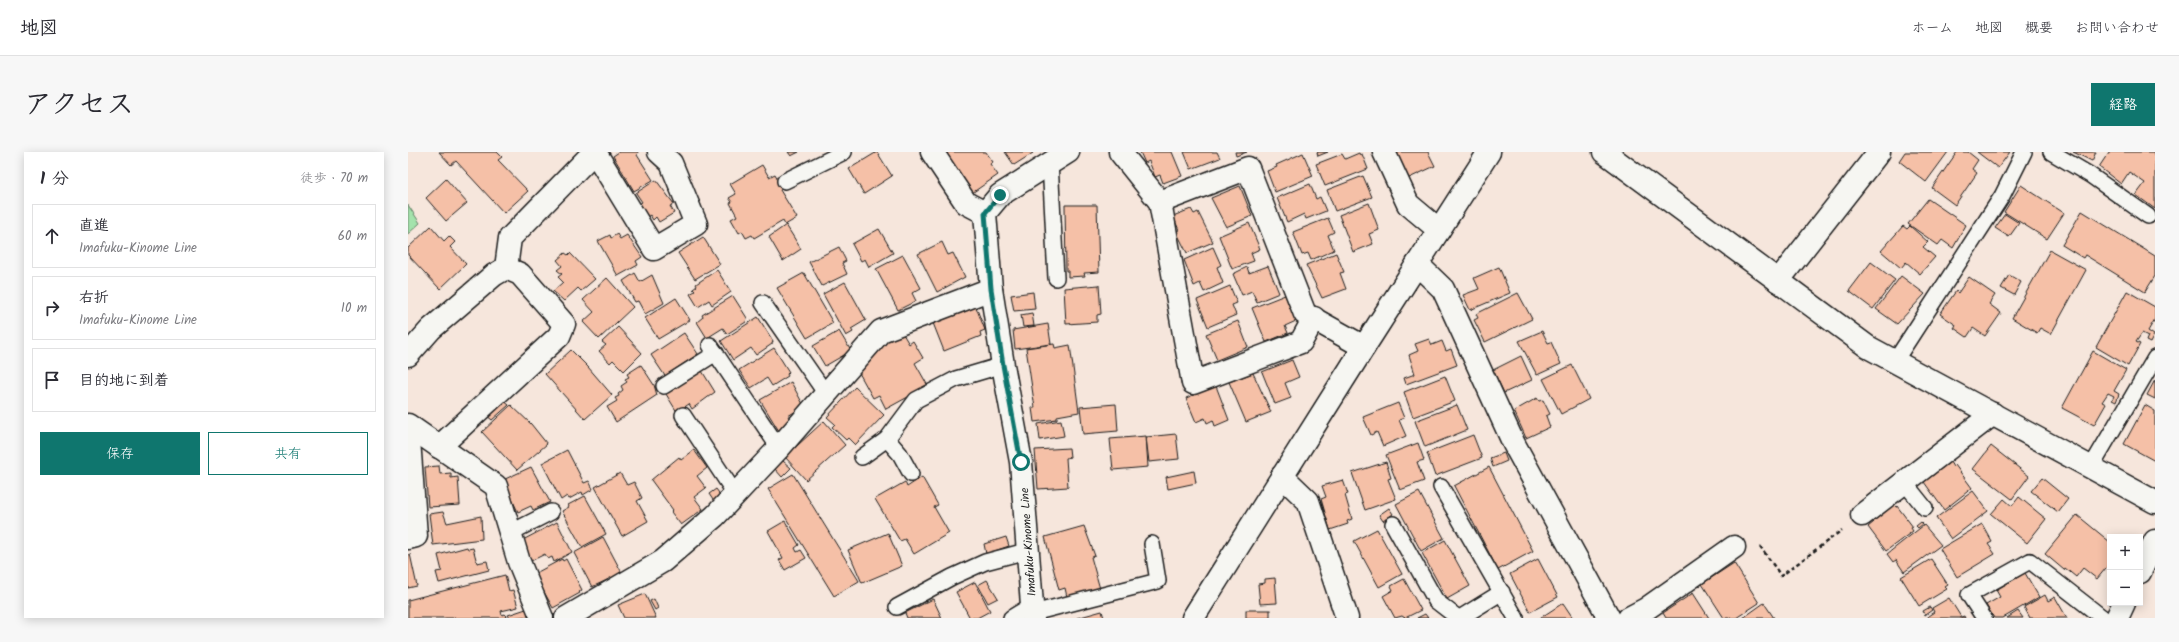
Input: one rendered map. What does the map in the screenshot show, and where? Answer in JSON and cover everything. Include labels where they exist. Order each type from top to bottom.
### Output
[{"type":"street","points":[[506,268],[510,238],[594,152],[654,249],[696,224],[671,163],[659,152]]},
{"type":"street","points":[[932,152],[966,203],[985,213],[1000,195],[1059,157]]},
{"type":"street","points":[[1120,152],[1160,202],[1193,383],[1301,342],[1314,318]]},
{"type":"street","points":[[1384,152],[1408,204],[1439,230]]},
{"type":"street","points":[[1193,618],[1364,347],[1490,152]]},
{"type":"street","points":[[1604,152],[1868,347],[2155,502]]},
{"type":"street","points":[[1778,281],[1879,152]]},
{"type":"street","points":[[1160,202],[1248,168],[1305,314],[1364,347]]},
{"type":"street","name":"Imafuku-Kinome Line","points":[[985,213],[991,289],[1021,462],[1030,550],[1033,612]]},
{"type":"street","points":[[1417,264],[1443,289],[1514,444],[1609,618]]},
{"type":"street","points":[[408,355],[431,329],[494,275],[506,268]]},
{"type":"street","points":[[439,447],[560,336],[564,324],[520,274],[506,268]]},
{"type":"street","points":[[566,618],[663,561],[736,495],[881,332],[991,289]]},
{"type":"street","points":[[1862,515],[1993,414]]},
{"type":"street","points":[[408,425],[496,486],[519,562],[542,618]]},
{"type":"street","points":[[408,425],[416,536],[408,538]]},
{"type":"street","points":[[1282,476],[1308,501],[1346,618]]},
{"type":"street","points":[[2141,570],[2155,541]]},
{"type":"street","points":[[1642,615],[1734,547]]},
{"type":"street","points":[[2117,618],[2123,606]]},
{"type":"lane","points":[[785,181],[844,152]]},
{"type":"lane","points":[[1895,361],[2002,196],[2024,152]]},
{"type":"lane","points":[[2051,152],[2090,175],[2148,216]]},
{"type":"lane","points":[[1056,278],[1059,157]]},
{"type":"lane","points":[[763,303],[826,394]]},
{"type":"lane","points":[[664,386],[713,349],[779,448]]},
{"type":"lane","points":[[2091,467],[2155,358]]},
{"type":"lane","points":[[862,457],[887,439],[916,400],[956,379],[1003,365]]},
{"type":"lane","points":[[683,415],[736,495]]},
{"type":"lane","points":[[887,439],[900,454],[911,474]]},
{"type":"lane","points":[[1905,483],[1926,508]]},
{"type":"lane","points":[[1441,487],[1516,618]]},
{"type":"lane","points":[[510,534],[551,512]]},
{"type":"lane","points":[[1393,524],[1436,601],[1459,618],[1502,592]]},
{"type":"lane","points":[[1011,618],[1158,581],[1152,544]]},
{"type":"lane","points":[[897,607],[952,577],[985,562],[1030,550]]},
{"type":"lane","points":[[1984,618],[1969,595],[2030,560],[2103,618]]},
{"type":"path","points":[[1734,547],[1752,535],[1781,576],[1862,515]]},
{"type":"green space","points":[[408,205],[420,223],[408,234]]},
{"type":"building","points":[[439,152],[497,152],[502,157],[498,160],[528,191],[504,213],[456,161],[451,165]]},
{"type":"building","points":[[619,152],[638,152],[637,155],[653,180],[634,191],[613,156]]},
{"type":"building","points":[[788,152],[799,152],[791,156]]},
{"type":"building","points":[[877,152],[892,176],[864,194],[849,169]]},
{"type":"building","points":[[941,152],[986,152],[993,162],[990,164],[998,175],[972,193]]},
{"type":"building","points":[[1005,152],[1032,152],[1033,153],[1014,165]]},
{"type":"building","points":[[1140,152],[1172,152],[1182,176],[1163,183],[1160,175],[1155,177],[1149,161],[1145,163]]},
{"type":"building","points":[[1184,152],[1217,152],[1220,158],[1191,169]]},
{"type":"building","points":[[1235,152],[1247,152],[1236,156]]},
{"type":"building","points":[[1317,152],[1328,152],[1318,156]]},
{"type":"building","points":[[1395,152],[1428,152],[1435,166],[1407,179]]},
{"type":"building","points":[[1905,152],[1948,152],[1926,182],[1899,161]]},
{"type":"building","points":[[1957,152],[1968,152],[1978,160],[1972,169],[1977,173],[1955,205],[1932,188]]},
{"type":"building","points":[[1977,152],[2010,152],[1998,168]]},
{"type":"building","points":[[2073,152],[2096,152],[2092,161]]},
{"type":"building","points":[[2109,152],[2155,152],[2155,209],[2136,195],[2145,183],[2129,172],[2121,184],[2099,167]]},
{"type":"building","points":[[1303,153],[1313,176],[1275,192],[1267,171],[1277,167],[1276,165]]},
{"type":"building","points":[[1359,153],[1360,155],[1362,154],[1368,169],[1325,186],[1316,164],[1342,154],[1345,159]]},
{"type":"building","points":[[762,165],[769,177],[775,174],[783,188],[780,190],[797,218],[785,225],[783,221],[754,238],[752,235],[746,238],[742,231],[739,233],[731,219],[737,216],[730,203],[732,202],[729,198],[736,194],[730,184]]},
{"type":"building","points":[[1363,176],[1372,197],[1335,211],[1327,190]]},
{"type":"building","points":[[446,179],[467,203],[446,221],[426,198]]},
{"type":"building","points":[[656,180],[674,204],[670,206],[674,213],[659,222],[656,217],[653,220],[650,215],[647,217],[639,204],[642,202],[636,193]]},
{"type":"building","points":[[1310,184],[1316,199],[1320,197],[1326,211],[1306,219],[1304,214],[1287,222],[1277,198]]},
{"type":"building","points":[[2021,185],[2064,213],[2047,239],[2004,212]]},
{"type":"building","points":[[1240,186],[1252,216],[1226,227],[1211,198]]},
{"type":"building","points":[[1928,199],[1966,225],[1953,248],[1942,240],[1938,245],[1908,224]]},
{"type":"building","points":[[1369,203],[1379,230],[1369,234],[1373,244],[1353,252],[1339,215]]},
{"type":"building","points":[[1065,205],[1097,205],[1099,272],[1084,273],[1085,276],[1068,277],[1068,271],[1066,271]]},
{"type":"building","points":[[1191,209],[1194,214],[1198,212],[1213,242],[1187,253],[1176,231],[1179,230],[1173,216]]},
{"type":"building","points":[[2082,211],[2155,256],[2155,276],[2145,292],[2085,255],[2083,258],[2062,245]]},
{"type":"building","points":[[2005,214],[2019,223],[2009,237],[1995,228]]},
{"type":"building","points":[[1328,218],[1334,232],[1328,235],[1334,250],[1311,260],[1308,253],[1302,255],[1293,232]]},
{"type":"building","points":[[1249,223],[1260,249],[1251,253],[1254,261],[1232,269],[1219,236]]},
{"type":"building","points":[[786,225],[801,249],[783,261],[769,237]]},
{"type":"building","points":[[431,226],[444,241],[449,236],[455,242],[450,247],[466,264],[440,289],[408,255],[408,248]]},
{"type":"building","points":[[1903,226],[1907,229],[1910,226],[1928,242],[1923,247],[1935,257],[1920,274],[1906,262],[1901,268],[1881,251]]},
{"type":"building","points":[[879,229],[893,253],[869,267],[865,259],[861,261],[852,244]]},
{"type":"building","points":[[617,234],[620,239],[627,235],[642,257],[636,261],[638,265],[618,276],[598,241],[610,235],[611,238]]},
{"type":"building","points":[[703,237],[720,264],[695,279],[678,253]]},
{"type":"building","points":[[942,242],[948,255],[953,253],[965,277],[937,292],[918,254]]},
{"type":"building","points":[[839,247],[846,261],[842,263],[847,274],[822,286],[809,262]]},
{"type":"building","points":[[1213,247],[1221,265],[1217,267],[1223,283],[1204,292],[1200,283],[1194,286],[1184,260]]},
{"type":"building","points":[[2050,250],[2086,270],[2051,334],[2040,328],[2037,333],[2012,318]]},
{"type":"building","points":[[565,253],[568,255],[570,253],[595,279],[581,291],[578,288],[564,301],[553,291],[563,282],[558,277],[562,274],[557,270],[562,266],[557,260]]},
{"type":"building","points":[[1336,253],[1344,272],[1340,273],[1346,289],[1322,298],[1306,265]]},
{"type":"building","points":[[903,255],[921,288],[912,293],[916,301],[898,310],[876,269]]},
{"type":"building","points":[[1871,262],[1895,280],[1873,309],[1849,291]]},
{"type":"building","points":[[1268,266],[1279,293],[1257,302],[1252,291],[1242,295],[1233,274],[1247,267],[1249,273]]},
{"type":"building","points":[[1499,267],[1510,293],[1470,310],[1463,295],[1479,289],[1474,278]]},
{"type":"building","points":[[717,270],[731,292],[712,305],[709,300],[698,307],[690,294],[695,291],[693,289],[697,286],[696,284]]},
{"type":"building","points":[[635,273],[640,282],[652,275],[664,303],[645,314],[638,301],[635,302],[623,281]]},
{"type":"building","points":[[804,273],[833,323],[807,338],[777,288]]},
{"type":"building","points":[[2009,275],[2021,282],[2014,295],[2001,288]]},
{"type":"building","points":[[1901,276],[1925,294],[1897,324],[1876,309]]},
{"type":"building","points":[[1969,277],[1995,295],[1989,304],[2001,313],[1985,336],[1973,328],[1967,337],[1954,328],[1956,325],[1940,314],[1956,291],[1958,293]]},
{"type":"building","points":[[607,278],[633,307],[599,339],[583,322],[594,312],[583,300]]},
{"type":"building","points":[[845,282],[866,320],[851,329],[853,332],[846,336],[823,294]]},
{"type":"building","points":[[1099,285],[1101,314],[1097,315],[1097,322],[1066,324],[1064,288]]},
{"type":"building","points":[[1230,286],[1237,303],[1232,305],[1236,315],[1208,327],[1197,300]]},
{"type":"building","points":[[2127,291],[2155,307],[2155,319],[2148,331],[2154,335],[2150,343],[2146,341],[2148,336],[2142,333],[2136,342],[2140,344],[2128,366],[2096,347]]},
{"type":"building","points":[[1033,292],[1035,309],[1014,311],[1011,295]]},
{"type":"building","points":[[1518,293],[1532,319],[1485,342],[1474,320],[1478,318],[1476,314]]},
{"type":"building","points":[[1285,295],[1296,321],[1285,326],[1288,333],[1266,342],[1252,308]]},
{"type":"building","points":[[733,296],[747,318],[746,322],[727,334],[723,328],[707,338],[697,322],[703,317],[702,315]]},
{"type":"building","points":[[676,298],[690,320],[658,339],[645,318]]},
{"type":"building","points":[[976,307],[985,330],[980,332],[981,336],[944,351],[933,323]]},
{"type":"building","points":[[1032,313],[1034,326],[1023,327],[1021,315]]},
{"type":"building","points":[[758,317],[773,341],[772,344],[756,355],[751,348],[733,360],[721,341]]},
{"type":"building","points":[[1238,321],[1248,347],[1217,360],[1206,334]]},
{"type":"building","points":[[1048,324],[1051,344],[1015,349],[1013,330]]},
{"type":"building","points":[[618,327],[642,353],[624,371],[613,360],[610,363],[599,351],[606,345],[602,342]]},
{"type":"building","points":[[839,331],[851,351],[825,366],[813,346]]},
{"type":"building","points":[[1542,331],[1548,343],[1551,342],[1561,364],[1537,375],[1519,341]]},
{"type":"building","points":[[684,333],[698,354],[665,376],[651,355]]},
{"type":"building","points":[[896,334],[898,336],[903,334],[909,344],[913,341],[923,358],[915,363],[928,386],[886,409],[879,395],[873,398],[858,371],[870,355],[880,350],[878,347]]},
{"type":"building","points":[[1429,339],[1432,345],[1442,341],[1446,351],[1451,349],[1457,365],[1406,384],[1404,378],[1415,374],[1409,355],[1418,351],[1415,344]]},
{"type":"building","points":[[1054,344],[1055,348],[1070,345],[1079,412],[1057,416],[1057,419],[1034,422],[1032,408],[1035,408],[1026,348]]},
{"type":"building","points":[[774,348],[789,372],[787,374],[788,376],[772,386],[767,378],[751,388],[739,370]]},
{"type":"building","points":[[571,350],[612,395],[585,419],[545,374]]},
{"type":"building","points":[[2093,351],[2126,370],[2114,391],[2119,394],[2116,402],[2112,400],[2114,396],[2108,393],[2102,402],[2106,404],[2094,425],[2062,408]]},
{"type":"building","points":[[1521,356],[1532,380],[1504,393],[1493,370]]},
{"type":"building","points":[[1292,360],[1299,377],[1285,383],[1291,398],[1275,404],[1262,372]]},
{"type":"building","points":[[641,365],[654,385],[657,395],[616,422],[607,407],[617,401],[615,398],[619,396],[618,394],[623,390],[621,386],[627,382],[625,379],[629,377],[627,374]]},
{"type":"building","points":[[1572,365],[1589,399],[1561,414],[1543,379]]},
{"type":"building","points":[[702,371],[715,392],[692,409],[689,404],[677,412],[666,394]]},
{"type":"building","points":[[1253,373],[1271,412],[1246,422],[1229,382]]},
{"type":"building","points":[[1445,376],[1455,401],[1413,417],[1404,392]]},
{"type":"building","points":[[2155,380],[2155,399],[2147,395]]},
{"type":"building","points":[[791,382],[804,406],[788,416],[792,423],[779,431],[760,400]]},
{"type":"building","points":[[1216,386],[1229,420],[1215,426],[1213,420],[1207,423],[1205,418],[1196,422],[1186,398]]},
{"type":"building","points":[[855,387],[884,415],[855,445],[848,438],[846,440],[832,427],[835,424],[827,417]]},
{"type":"building","points":[[1537,398],[1539,401],[1543,400],[1550,414],[1546,416],[1550,427],[1526,438],[1514,411]]},
{"type":"building","points":[[503,400],[509,405],[492,420],[486,415]]},
{"type":"building","points":[[1398,403],[1404,418],[1399,420],[1406,436],[1383,446],[1377,432],[1371,435],[1363,417]]},
{"type":"building","points":[[1116,404],[1118,431],[1083,434],[1080,407]]},
{"type":"building","points":[[511,405],[531,424],[547,444],[517,470],[482,432]]},
{"type":"building","points":[[1457,405],[1467,430],[1425,447],[1415,421]]},
{"type":"building","points":[[2145,405],[2155,411],[2155,461],[2124,444]]},
{"type":"building","points":[[1061,420],[1064,436],[1040,440],[1038,424]]},
{"type":"building","points":[[824,421],[845,445],[806,480],[785,457]]},
{"type":"building","points":[[1176,434],[1179,459],[1149,462],[1146,437]]},
{"type":"building","points":[[1473,435],[1482,458],[1435,476],[1427,453]]},
{"type":"building","points":[[1146,436],[1148,467],[1113,470],[1110,439]]},
{"type":"building","points":[[1418,443],[1424,460],[1417,462],[1424,481],[1400,490],[1386,455]]},
{"type":"building","points":[[1991,446],[2029,476],[2012,499],[1973,469]]},
{"type":"building","points":[[1069,448],[1070,457],[1066,458],[1068,487],[1038,489],[1035,450]]},
{"type":"building","points":[[567,450],[584,483],[589,481],[593,489],[583,495],[582,492],[569,499],[567,496],[561,500],[542,463]]},
{"type":"building","points":[[694,450],[707,468],[697,476],[706,488],[694,497],[703,509],[681,525],[671,512],[673,510],[651,480],[679,457],[681,460]]},
{"type":"building","points":[[1504,453],[1507,461],[1493,467],[1490,458]]},
{"type":"building","points":[[783,461],[791,468],[782,477],[775,469]]},
{"type":"building","points":[[1386,462],[1391,478],[1388,479],[1396,499],[1365,510],[1352,473]]},
{"type":"building","points":[[1950,462],[1953,467],[1955,465],[1972,488],[1944,510],[1924,482]]},
{"type":"building","points":[[439,466],[440,474],[451,473],[451,478],[458,477],[460,505],[428,507],[425,467]]},
{"type":"building","points":[[531,467],[550,502],[533,510],[531,506],[518,512],[503,480]]},
{"type":"building","points":[[1489,467],[1533,551],[1498,570],[1454,486]]},
{"type":"building","points":[[1194,471],[1196,483],[1168,489],[1166,477]]},
{"type":"building","points":[[620,473],[627,485],[634,482],[642,498],[637,501],[648,521],[622,536],[595,487]]},
{"type":"building","points":[[793,474],[859,581],[834,596],[768,489]]},
{"type":"building","points":[[922,477],[938,505],[934,507],[949,533],[914,554],[905,539],[900,541],[875,499],[905,482],[907,487]]},
{"type":"building","points":[[2042,478],[2068,499],[2058,512],[2031,491]]},
{"type":"building","points":[[1343,480],[1348,494],[1345,495],[1352,519],[1347,521],[1348,524],[1330,530],[1321,499],[1326,497],[1322,486]]},
{"type":"building","points":[[716,489],[722,497],[715,503],[709,494]]},
{"type":"building","points":[[1973,491],[1988,511],[1951,539],[1936,518]]},
{"type":"building","points":[[1419,492],[1444,538],[1421,551],[1396,504]]},
{"type":"building","points":[[585,496],[606,534],[582,547],[562,511],[569,507],[568,505]]},
{"type":"building","points":[[2019,497],[2046,519],[2027,543],[1991,514],[2004,499],[2012,506]]},
{"type":"building","points":[[1892,503],[1896,507],[1897,506],[1913,527],[1911,528],[1913,531],[1886,551],[1868,527],[1874,522],[1872,519]]},
{"type":"building","points":[[1389,508],[1393,514],[1383,521],[1379,515]]},
{"type":"building","points":[[443,512],[447,523],[481,516],[482,539],[433,545],[429,514]]},
{"type":"building","points":[[2077,515],[2107,540],[2107,567],[2097,579],[2083,568],[2076,577],[2065,568],[2064,570],[2045,554]]},
{"type":"building","points":[[785,521],[799,545],[795,548],[797,552],[801,550],[806,558],[785,570],[779,560],[783,558],[768,531]]},
{"type":"building","points":[[557,522],[572,552],[554,562],[552,557],[548,559],[545,554],[531,561],[521,541]]},
{"type":"building","points":[[1921,522],[1923,524],[1918,528],[1916,526]]},
{"type":"building","points":[[1982,524],[1992,542],[1988,544],[1995,554],[1957,577],[1940,549]]},
{"type":"building","points":[[1924,525],[1941,545],[1904,572],[1896,560],[1893,562],[1887,554]]},
{"type":"building","points":[[1084,526],[1095,556],[1091,557],[1100,589],[1067,597],[1065,588],[1059,590],[1045,537]]},
{"type":"building","points":[[1377,529],[1402,574],[1379,587],[1354,541]]},
{"type":"building","points":[[888,533],[902,566],[862,583],[848,550]]},
{"type":"building","points":[[603,537],[622,573],[592,587],[574,553]]},
{"type":"building","points":[[1006,537],[1009,546],[986,554],[984,544]]},
{"type":"building","points":[[1445,540],[1470,586],[1447,599],[1422,553]]},
{"type":"building","points":[[467,547],[468,549],[473,548],[477,563],[487,561],[489,570],[439,583],[436,572],[442,571],[438,555]]},
{"type":"building","points":[[410,554],[417,586],[408,588],[408,555]]},
{"type":"building","points":[[562,559],[563,561],[566,559],[582,590],[579,592],[580,593],[553,608],[534,574]]},
{"type":"building","points":[[1538,559],[1558,597],[1530,612],[1510,574]]},
{"type":"building","points":[[1931,559],[1948,585],[1945,587],[1947,589],[1919,606],[1901,577]]},
{"type":"building","points":[[1734,563],[1759,603],[1736,618],[1724,618],[1702,584]]},
{"type":"building","points":[[2025,573],[2039,597],[2003,618],[1994,618],[1986,605],[2000,597],[1996,590]]},
{"type":"building","points":[[505,575],[509,591],[513,590],[518,607],[501,611],[502,615],[504,614],[508,618],[408,618],[408,600]]},
{"type":"building","points":[[1275,578],[1277,603],[1260,604],[1258,584],[1265,583],[1265,579]]},
{"type":"building","points":[[1404,579],[1421,610],[1405,618],[1402,616],[1395,618],[1383,596],[1393,590],[1391,586]]},
{"type":"building","points":[[987,580],[998,598],[988,603],[978,585]]},
{"type":"building","points":[[975,582],[990,611],[977,618],[970,618],[956,592]]},
{"type":"building","points":[[1693,593],[1709,618],[1666,618],[1663,613]]},
{"type":"building","points":[[645,594],[656,618],[624,618],[618,605]]},
{"type":"building","points":[[2045,595],[2048,601],[2055,597],[2067,618],[2030,618],[2024,607]]},
{"type":"building","points":[[1949,598],[1961,617],[1964,616],[1965,618],[1929,618],[1928,616],[1934,612],[1932,608]]},
{"type":"building","points":[[654,599],[658,608],[655,610],[650,601]]},
{"type":"building","points":[[933,599],[942,618],[907,618],[905,613]]},
{"type":"building","points":[[1563,603],[1573,618],[1540,618]]},
{"type":"building","points":[[1764,603],[1774,618],[1743,618]]},
{"type":"building","points":[[1930,607],[1932,610],[1925,615],[1923,611]]},
{"type":"building","points":[[526,609],[529,616],[510,618],[508,615]]},
{"type":"building","points":[[1246,610],[1270,610],[1270,618],[1246,618]]},
{"type":"building","points":[[1102,611],[1104,618],[1077,618]]},
{"type":"building","points":[[2018,611],[2023,618],[2007,618]]},
{"type":"building","points":[[1425,614],[1428,618],[1417,618]]},
{"type":"route","points":[[1000,195],[985,213],[991,289],[1021,462]]}]
